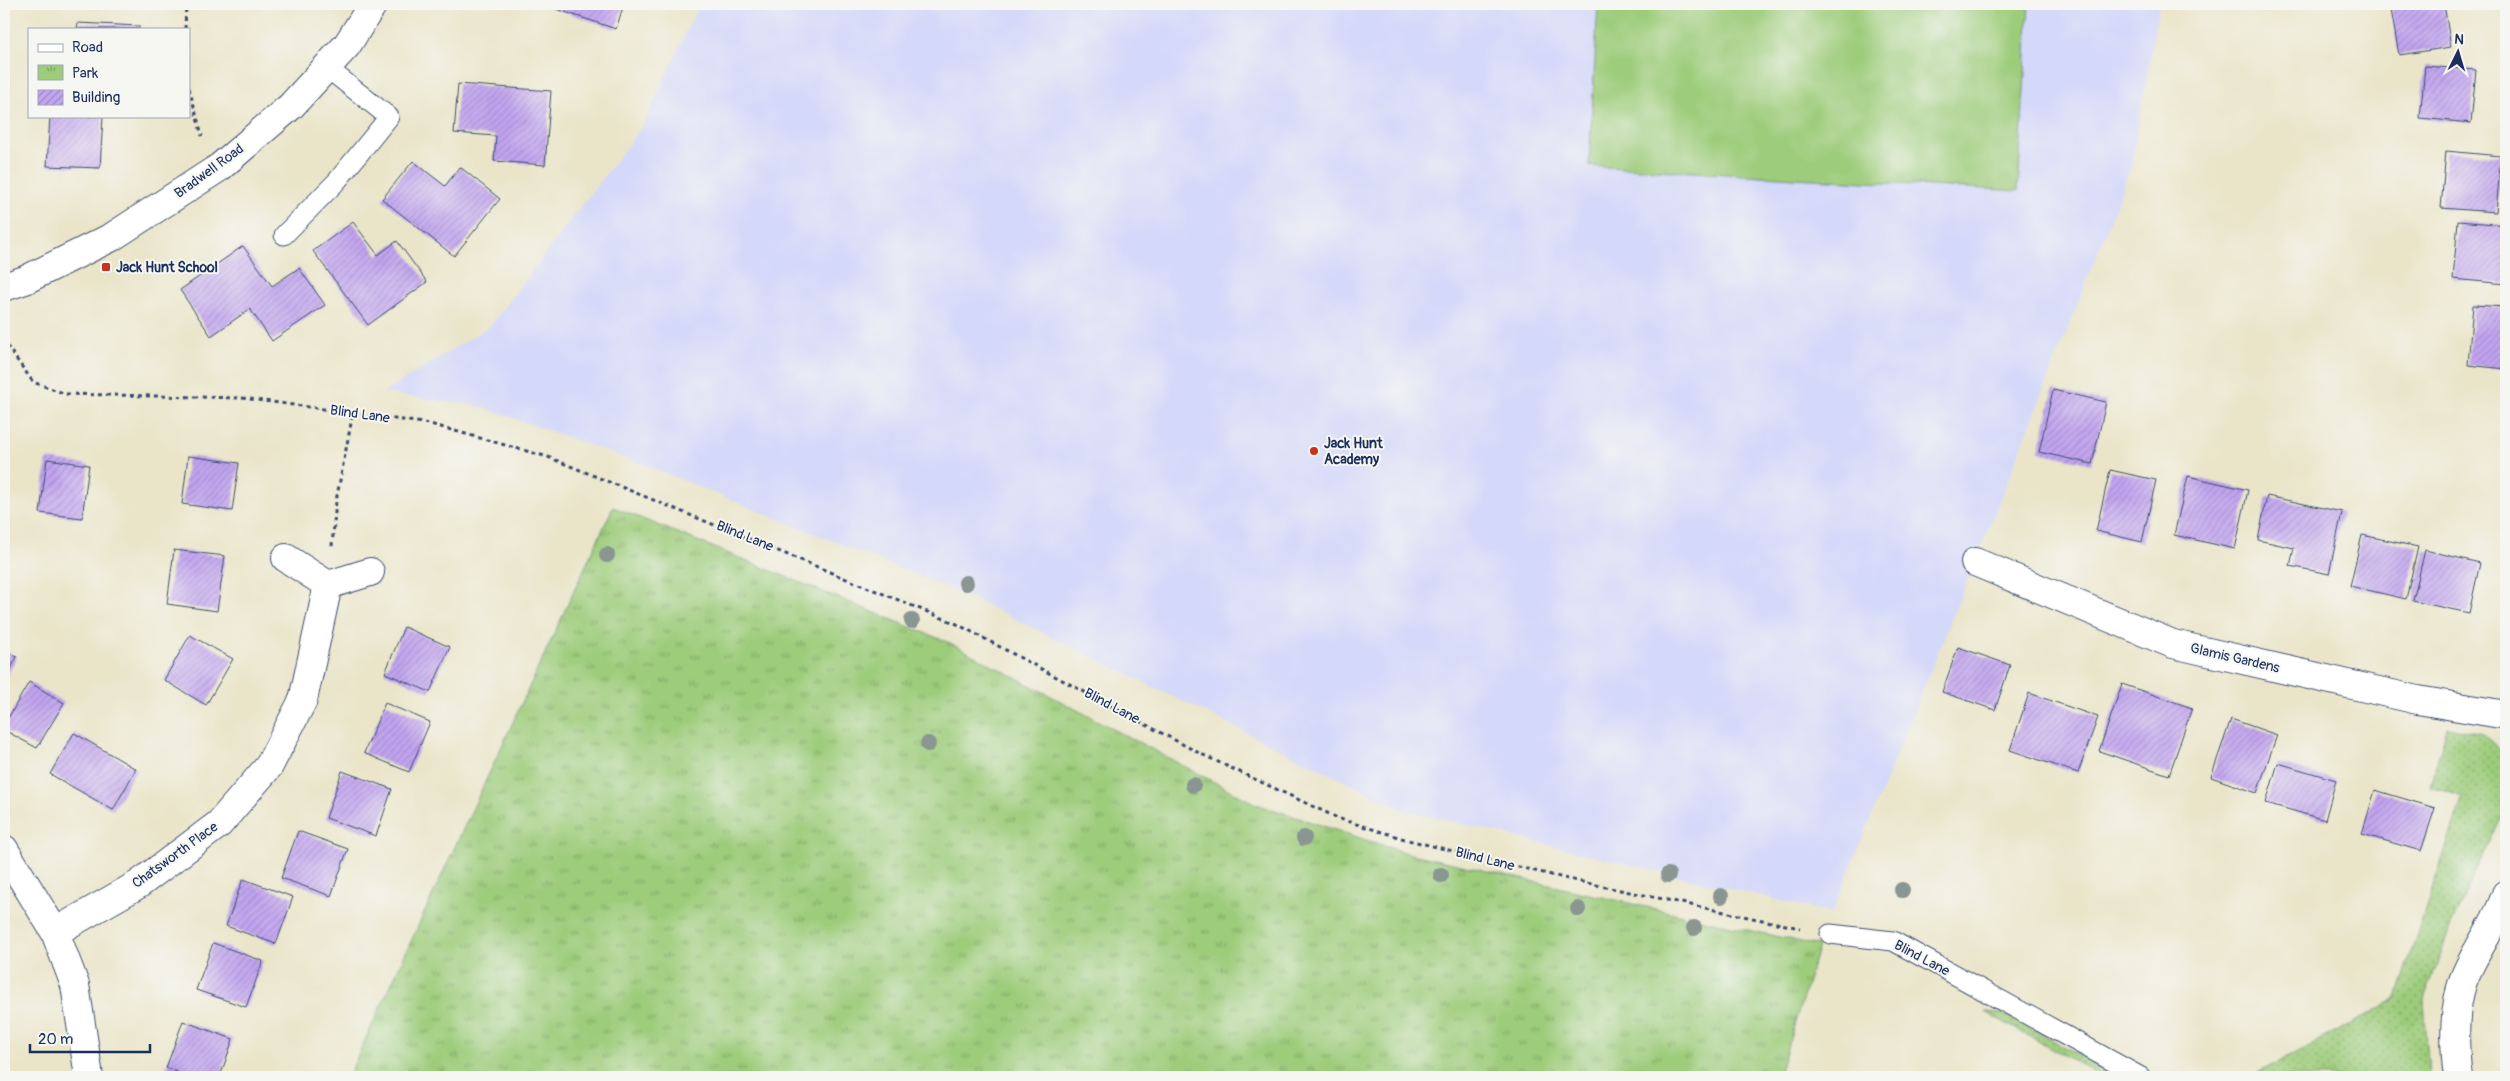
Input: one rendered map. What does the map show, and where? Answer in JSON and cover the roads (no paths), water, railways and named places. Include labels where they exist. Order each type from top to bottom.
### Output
[{"type":"street","name":"Bradwell Road","points":[[4,288],[25,280],[112,237],[220,167],[291,106],[347,44],[373,4]]},
{"type":"street","points":[[286,558],[328,585],[370,572]]},
{"type":"street","name":"Glamis Gardens","points":[[1975,562],[2173,644],[2418,700],[2506,715]]},
{"type":"street","name":"Chatsworth Place","points":[[55,932],[139,884],[219,824],[269,766],[303,700],[328,585]]},
{"type":"street","points":[[4,849],[55,932],[75,985],[89,1077]]},
{"type":"street","points":[[2458,1077],[2455,1059],[2456,1006],[2464,980],[2500,912],[2506,894]]},
{"type":"lane","points":[[284,235],[337,181],[389,118],[326,67]]},
{"type":"lane","name":"Blind Lane","points":[[1830,934],[1893,941],[2141,1077]]},
{"type":"place","name":"Jack Hunt School","points":[[106,267]]},
{"type":"place","name":"Jack Hunt Academy","points":[[1314,451]]}]
